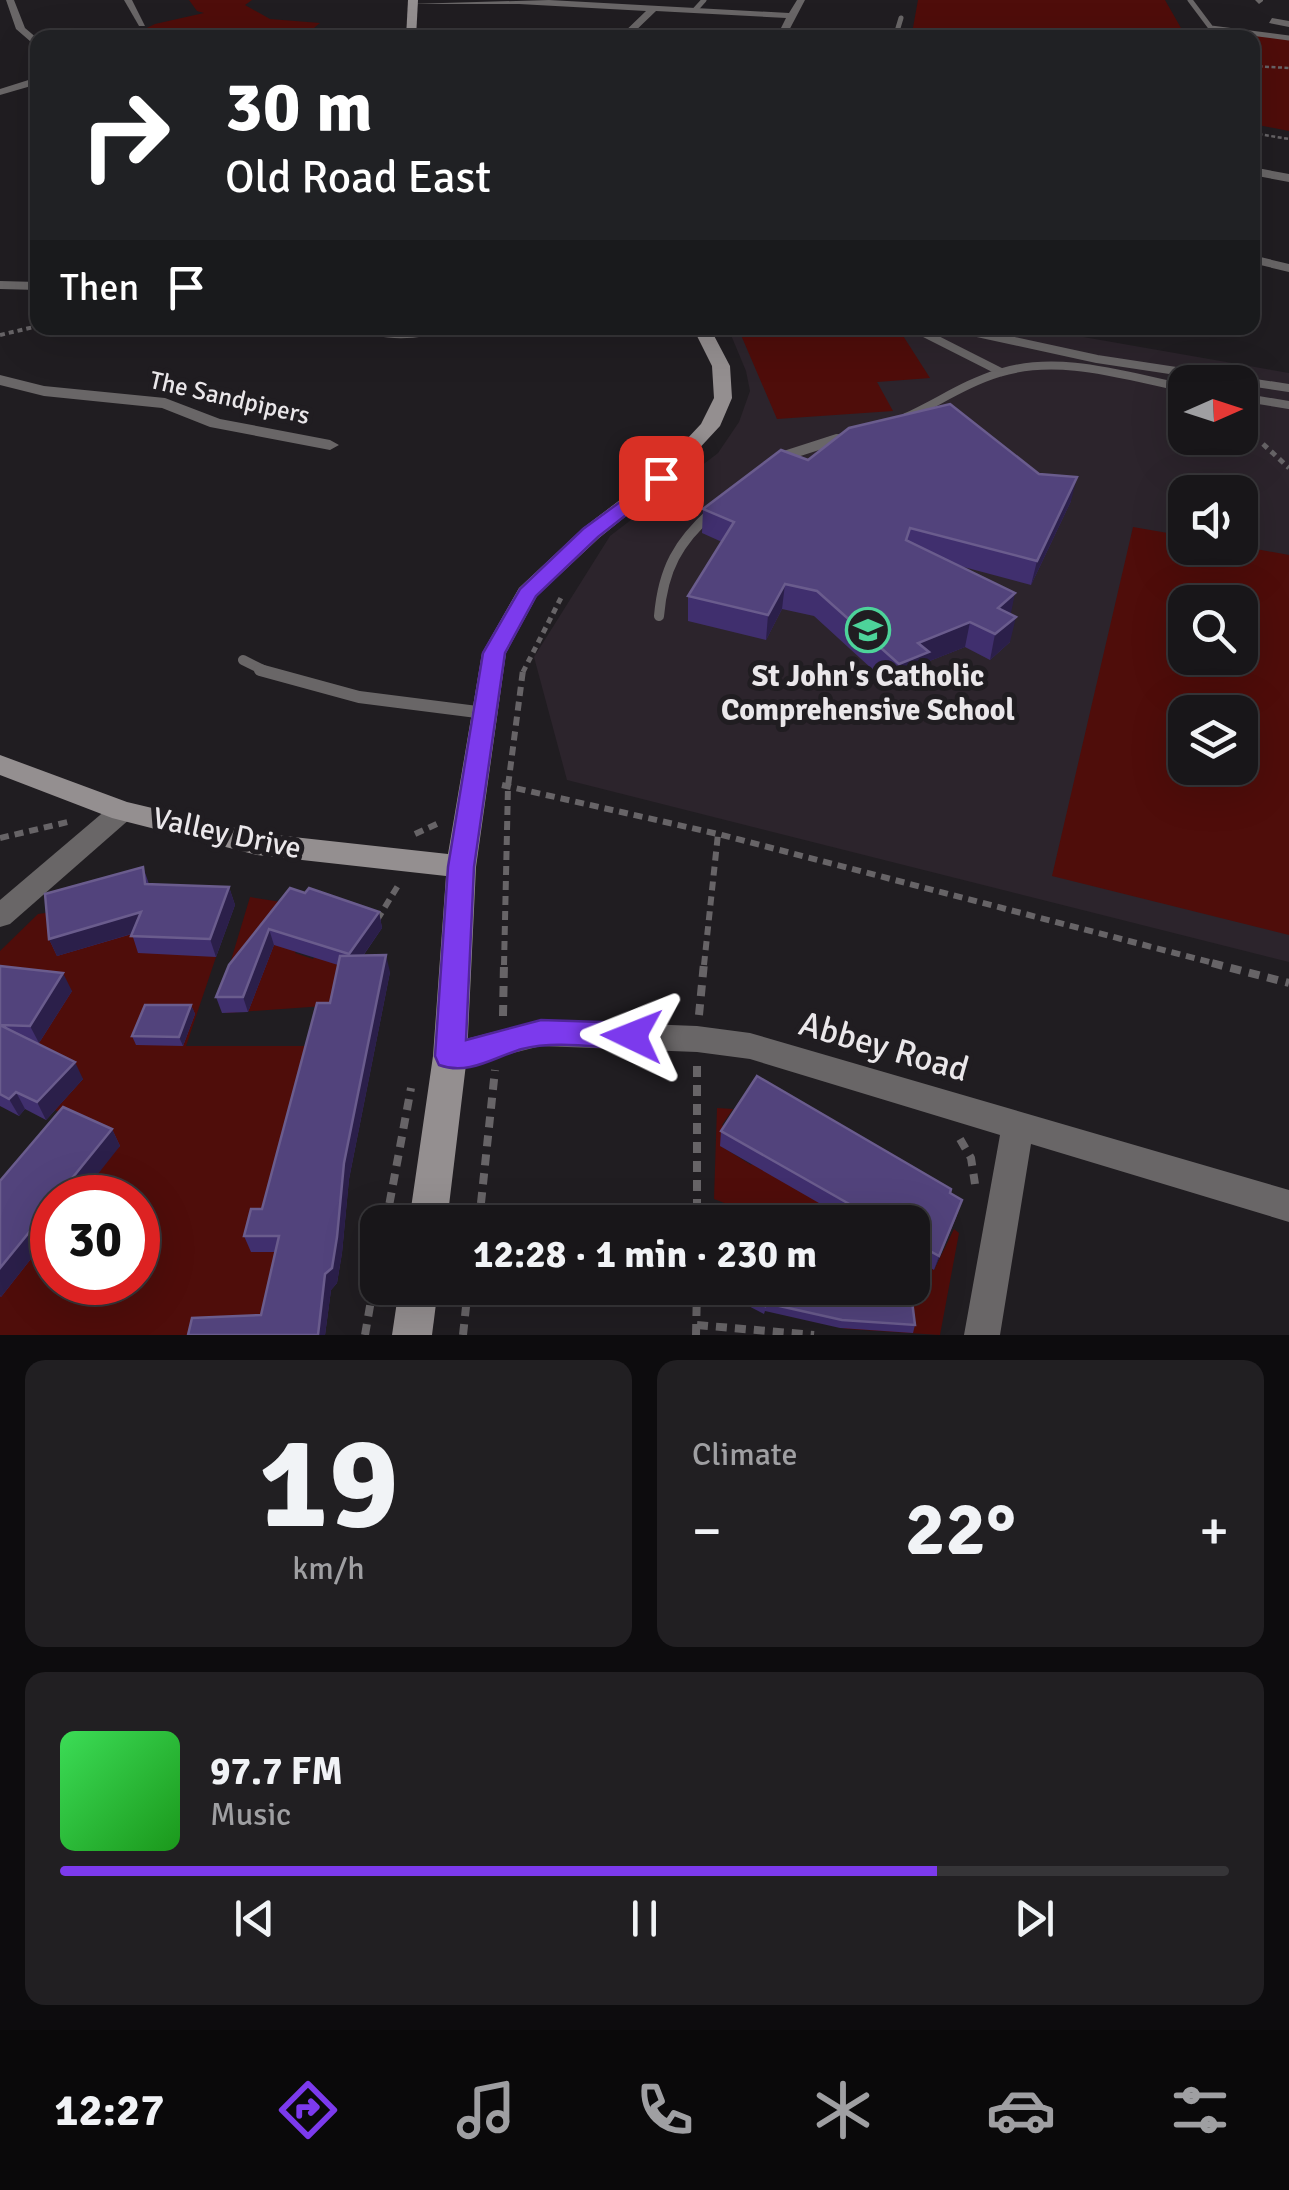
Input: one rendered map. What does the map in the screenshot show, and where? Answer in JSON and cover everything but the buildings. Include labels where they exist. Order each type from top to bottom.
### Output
[{"type":"main road","points":[[411,30],[413,2]]},
{"type":"main road","points":[[430,1205],[450,1056],[461,867],[494,653],[528,593],[590,533],[661,478],[710,426],[723,398],[720,366],[705,335]]},
{"type":"main road","name":"Valley Drive","points":[[0,765],[122,810],[258,844],[461,867]]},
{"type":"main road","points":[[412,1335],[416,1305]]},
{"type":"street","points":[[10,0],[21,29],[30,37]]},
{"type":"street","points":[[128,0],[142,24]]},
{"type":"street","points":[[784,30],[801,0]]},
{"type":"street","points":[[413,2],[623,3],[792,16]]},
{"type":"street","points":[[631,30],[654,8]]},
{"type":"street","points":[[1272,22],[1289,24]]},
{"type":"street","points":[[0,92],[30,83]]},
{"type":"street","points":[[1260,173],[1289,178]]},
{"type":"street","points":[[1260,261],[1289,268]]},
{"type":"street","points":[[0,285],[30,286]]},
{"type":"street","name":"The Sandpipers","points":[[0,380],[44,391],[165,403],[216,423],[330,445]]},
{"type":"street","points":[[0,916],[122,810]]},
{"type":"street","name":"Abbey Road","points":[[450,1056],[484,1052],[519,1037],[632,1036],[740,1044],[1289,1206]]},
{"type":"street","points":[[982,1335],[1018,1124]]},
{"type":"lane","points":[[695,10],[704,0]]},
{"type":"lane","points":[[1190,0],[1211,28],[1227,30]]},
{"type":"lane","points":[[898,30],[901,18]]},
{"type":"lane","points":[[1260,34],[1289,38]]},
{"type":"lane","points":[[930,335],[1001,372]]},
{"type":"lane","points":[[987,335],[1097,359],[1289,388]]},
{"type":"lane","points":[[896,422],[1001,372],[1064,368],[1168,385]]},
{"type":"lane","points":[[1258,400],[1289,405]]},
{"type":"lane","points":[[763,468],[808,446],[864,432]]},
{"type":"lane","points":[[659,616],[661,581],[669,555],[721,504]]},
{"type":"lane","points":[[243,660],[256,671],[287,682],[454,713],[485,713]]},
{"type":"path","points":[[1260,66],[1289,68]]},
{"type":"path","points":[[1260,134],[1289,139]]},
{"type":"path","points":[[0,335],[30,328]]},
{"type":"path","points":[[1263,444],[1287,464]]},
{"type":"path","points":[[482,1205],[493,1076],[519,1037],[501,1006],[508,786],[524,666],[536,636],[571,580]]},
{"type":"path","points":[[405,836],[426,831],[445,818],[452,809],[457,785],[475,785]]},
{"type":"path","points":[[508,786],[718,834],[1289,983]]},
{"type":"path","points":[[64,833],[68,822],[65,812]]},
{"type":"path","points":[[0,838],[68,822]]},
{"type":"path","points":[[386,882],[408,885]]},
{"type":"path","points":[[375,922],[398,884]]},
{"type":"path","points":[[389,1205],[414,1075]]},
{"type":"path","points":[[952,1131],[971,1158],[973,1195]]},
{"type":"path","points":[[365,1335],[370,1305]]},
{"type":"path","points":[[463,1335],[466,1305]]},
{"type":"path","points":[[697,1305],[696,1330],[814,1335]]},
{"type":"shaded area","points":[[189,0],[252,0],[245,5],[270,19],[320,23],[312,30],[143,30],[204,13],[197,11]]},
{"type":"shaded area","points":[[918,0],[1165,0],[1181,28],[1201,30],[913,30]]},
{"type":"shaded area","points":[[1260,36],[1289,39],[1289,131],[1260,125]]},
{"type":"shaded area","name":"St John's Catholic Comprehensive School","points":[[731,335],[1072,335],[1243,365],[1168,365],[1168,455],[1258,455],[1258,368],[1289,373],[1289,962],[567,780],[534,657],[610,536],[718,453],[739,422],[750,391]]},
{"type":"shaded area","points":[[741,335],[903,335],[930,378],[877,382],[893,411],[777,419]]},
{"type":"shaded area","points":[[1133,527],[1168,533],[1168,565],[1258,565],[1258,549],[1289,555],[1289,935],[1052,876]]},
{"type":"shaded area","points":[[250,897],[294,904],[299,946],[295,953],[313,959],[320,950],[358,963],[338,1005],[226,1013],[229,967]]},
{"type":"shaded area","points":[[53,912],[216,957],[186,1046],[328,1046],[251,1251],[285,1252],[327,1309],[199,1335],[0,1335],[0,1296],[30,1259],[30,1305],[160,1305],[160,1175],[79,1175],[79,1128],[75,1121],[55,1110],[83,1079],[0,1044],[0,951],[38,914]]},
{"type":"shaded area","points":[[717,1108],[733,1109],[722,1125],[730,1131],[721,1146],[751,1165],[761,1150],[854,1205],[729,1205],[714,1199]]},
{"type":"shaded area","points":[[954,1229],[959,1233],[940,1335],[847,1329],[807,1320],[813,1305],[930,1305],[930,1268],[934,1270]]},
{"type":"place","name":"St John's Catholic Comprehensive School","points":[[868,630]]},
{"type":"route","points":[[632,1036],[541,1033],[515,1037],[484,1052],[450,1056],[461,867],[494,653],[528,593],[590,533],[661,478]]}]
